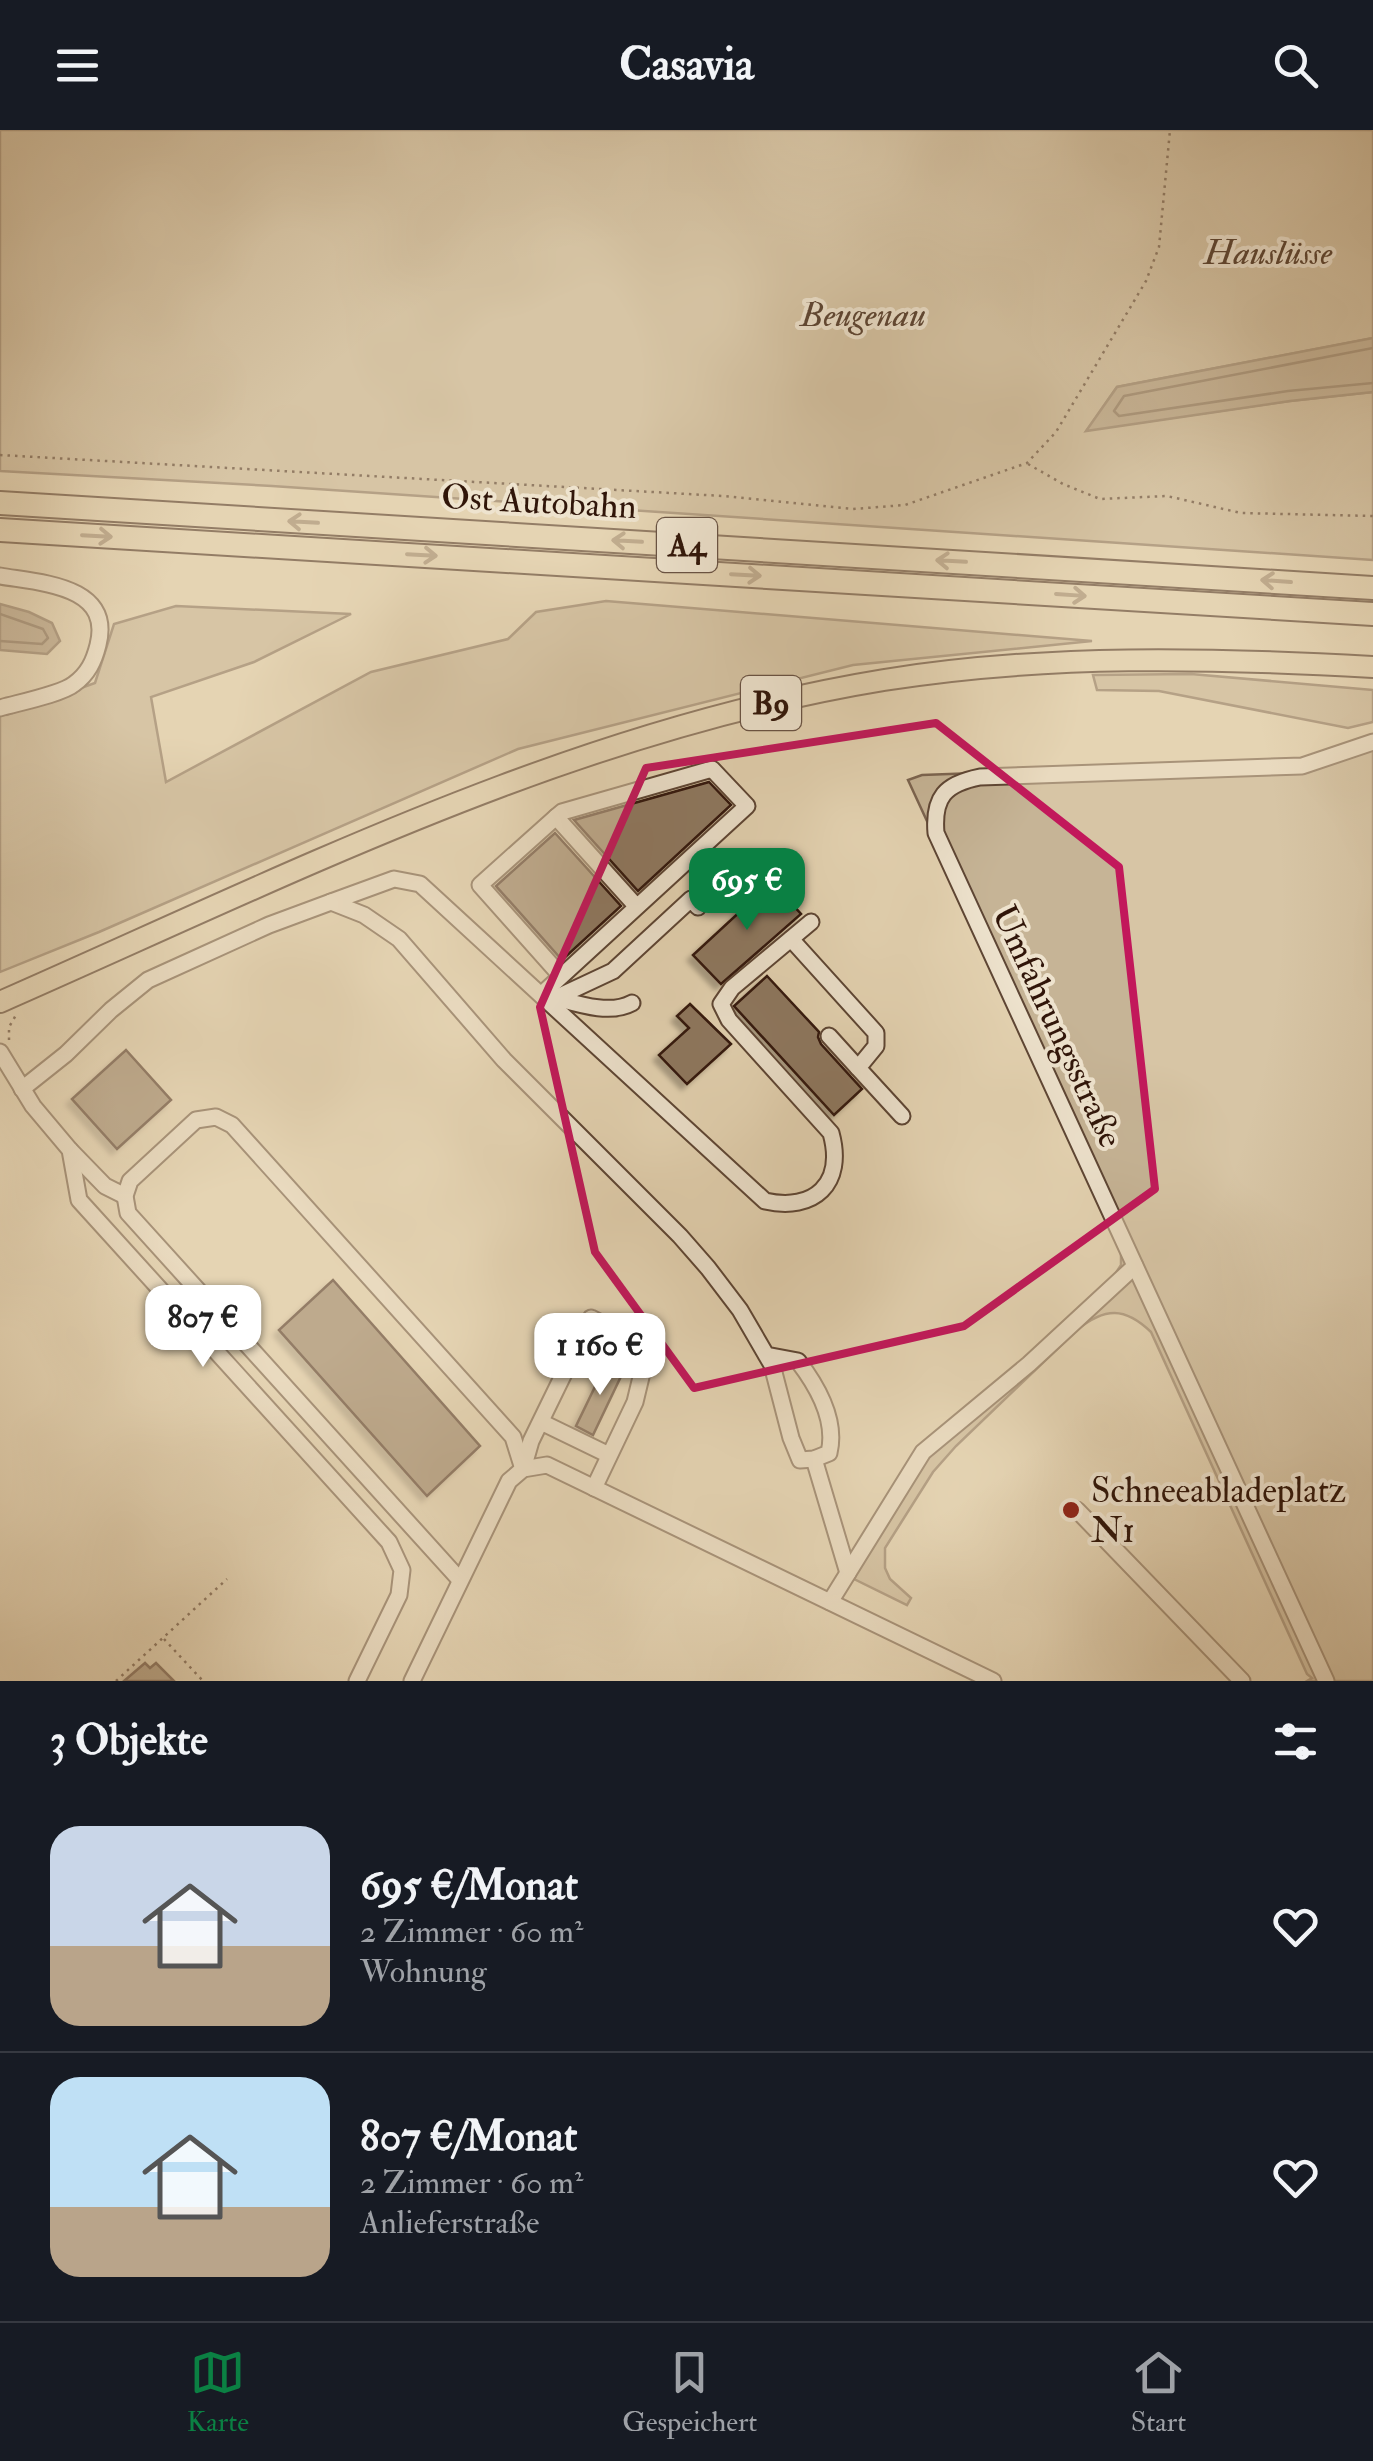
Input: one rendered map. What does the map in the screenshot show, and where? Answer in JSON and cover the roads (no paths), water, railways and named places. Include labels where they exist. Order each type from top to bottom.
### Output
[{"type":"highway","name":"Ost Autobahn","points":[[0,503],[1373,588]]},
{"type":"highway","name":"Ost Autobahn","points":[[0,530],[1373,614]]},
{"type":"main road","name":"B9","points":[[0,1002],[476,795],[656,732],[794,698],[904,678],[1074,661],[1267,661],[1373,667]]},
{"type":"street","points":[[0,576],[72,589],[93,606],[101,634],[94,663],[73,686],[0,708]]},
{"type":"street","name":"Umfahrungsstraße","points":[[1326,1681],[936,833],[934,813],[944,792],[959,781],[980,777],[1302,766],[1373,742]]},
{"type":"street","points":[[549,998],[561,976],[747,806],[712,769],[562,812],[480,885],[561,976]]},
{"type":"street","points":[[556,817],[637,907]]},
{"type":"street","points":[[22,1089],[148,980],[269,925],[394,880],[420,884],[549,998],[764,1200],[785,1206],[808,1200],[826,1186],[835,1168],[831,1133],[730,1020],[722,1004],[732,988],[811,922]]},
{"type":"street","points":[[549,998],[613,971],[691,900],[698,907]]},
{"type":"street","points":[[332,902],[364,916],[399,939],[504,1060],[699,1257],[740,1310],[766,1356],[772,1366],[800,1460],[829,1453],[832,1438],[828,1418],[814,1383],[798,1361],[766,1356]]},
{"type":"street","points":[[791,939],[876,1033],[876,1046],[858,1068]]},
{"type":"street","points":[[549,998],[615,1009],[632,1003]]},
{"type":"street","points":[[829,1036],[902,1116]]},
{"type":"street","points":[[2,1055],[33,1106],[70,1150],[106,1186],[124,1196]]},
{"type":"street","points":[[460,1580],[128,1214],[124,1196],[130,1181],[196,1120],[216,1117],[232,1124],[513,1437],[524,1469]]},
{"type":"street","points":[[70,1150],[79,1200],[389,1542],[402,1570],[399,1595],[358,1681]]},
{"type":"street","points":[[830,1602],[923,1452],[1029,1364],[1135,1266]]},
{"type":"street","points":[[524,1469],[531,1441],[591,1318],[648,1348],[634,1402],[594,1488]]},
{"type":"street","points":[[540,1422],[609,1455]]},
{"type":"street","points":[[814,1459],[848,1573]]},
{"type":"street","points":[[412,1681],[508,1481],[524,1469],[546,1465],[993,1681]]},
{"type":"street","points":[[1077,1510],[1242,1681]]},
{"type":"water","points":[[1373,338],[1373,392],[1086,431],[1117,387]]},
{"type":"water","points":[[0,604],[52,623],[60,641],[47,654],[0,650]]},
{"type":"place","name":"Schneeabladeplatz N1","points":[[1071,1510]]},
{"type":"park label","name":"Hauslüsse","points":[[1268,252]]},
{"type":"park label","name":"Beugenau","points":[[863,314]]}]
